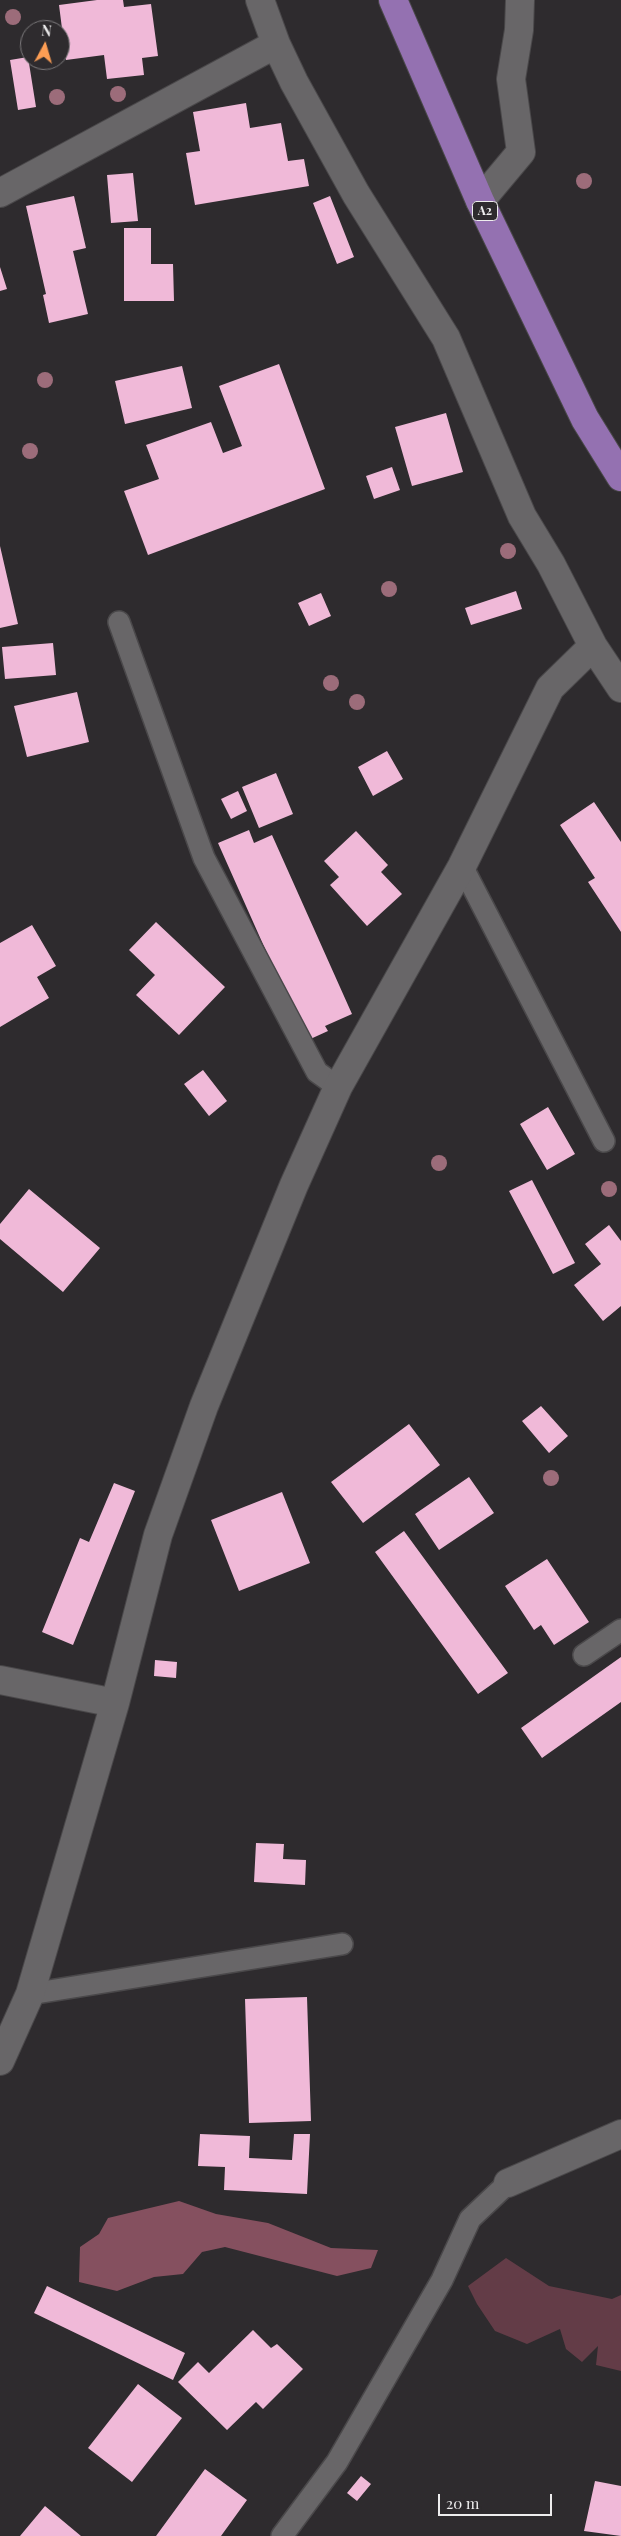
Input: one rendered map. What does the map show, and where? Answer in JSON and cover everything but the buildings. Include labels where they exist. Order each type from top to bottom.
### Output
[{"type":"main road","name":"A2","points":[[393,0],[480,201],[585,419],[621,477]]},
{"type":"street","points":[[260,0],[276,44],[294,82],[356,194],[446,338],[522,516],[551,564],[593,646],[621,688]]},
{"type":"street","points":[[480,201],[521,152],[511,79],[519,30],[520,0]]},
{"type":"street","points":[[0,193],[276,44]]},
{"type":"street","points":[[0,2061],[30,1994],[115,1703],[158,1535],[201,1416],[294,1185],[338,1087],[462,866],[550,688],[593,646]]},
{"type":"street","points":[[0,1680],[115,1703]]},
{"type":"street","points":[[508,2183],[621,2134]]},
{"type":"lane","points":[[119,622],[204,858],[317,1072],[338,1087]]},
{"type":"lane","points":[[462,866],[604,1141]]},
{"type":"lane","points":[[584,1655],[621,1630]]},
{"type":"lane","points":[[30,1994],[342,1944]]},
{"type":"lane","points":[[282,2536],[337,2462],[442,2280],[470,2219],[508,2183]]},
{"type":"shaded area","points":[[179,2201],[216,2214],[268,2223],[331,2248],[378,2250],[371,2268],[337,2276],[225,2247],[202,2252],[183,2274],[154,2277],[117,2291],[79,2282],[80,2247],[99,2234],[108,2218]]},
{"type":"shaded area","points":[[506,2258],[549,2286],[612,2299],[621,2295],[621,2371],[596,2365],[598,2346],[582,2362],[566,2349],[560,2329],[527,2344],[495,2331],[477,2304],[468,2286]]}]
